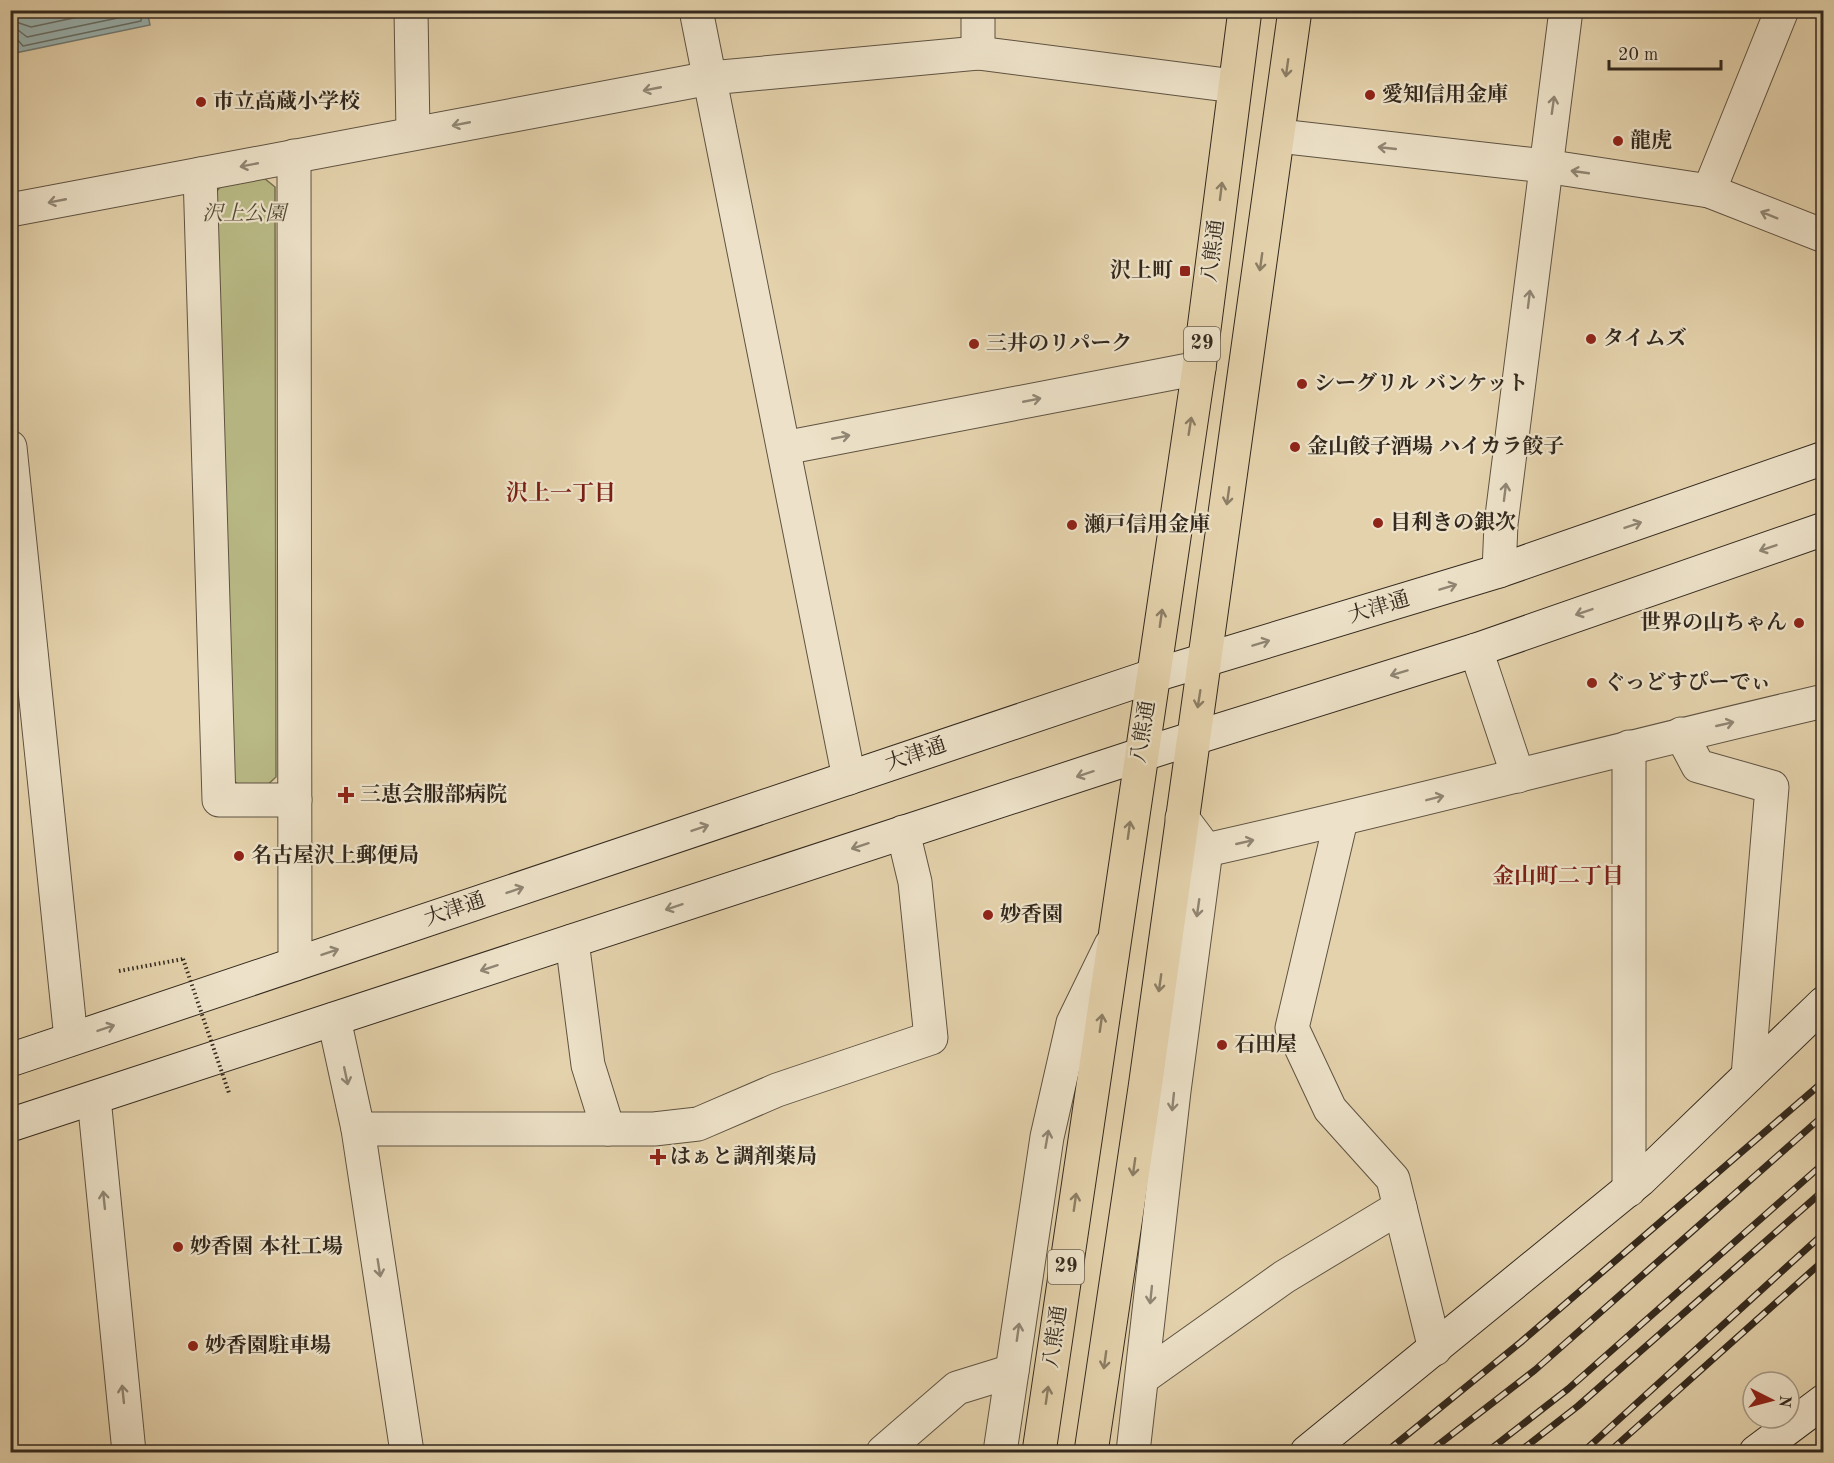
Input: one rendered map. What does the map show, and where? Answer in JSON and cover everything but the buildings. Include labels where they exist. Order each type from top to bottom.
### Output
[{"type":"main road","name":"八熊通","points":[[1039,1452],[1140,754],[1199,368],[1245,10]]},
{"type":"main road","name":"29","points":[[1091,1452],[1145,1088],[1295,10]]},
{"type":"street","points":[[411,10],[413,133]]},
{"type":"street","points":[[696,10],[849,778]]},
{"type":"street","points":[[978,10],[978,53]]},
{"type":"street","points":[[1499,571],[1501,524],[1566,10]]},
{"type":"street","points":[[1708,191],[1782,10]]},
{"type":"street","points":[[10,210],[710,78],[978,53],[1234,86]]},
{"type":"street","points":[[1279,136],[1545,166],[1708,191],[1824,236]]},
{"type":"street","points":[[294,156],[295,964]]},
{"type":"street","points":[[200,174],[219,800],[295,800]]},
{"type":"street","points":[[784,448],[1199,368]]},
{"type":"street","points":[[10,447],[71,1039]]},
{"type":"street","name":"大津通","points":[[10,1060],[1152,676],[1499,571],[1824,458]]},
{"type":"street","points":[[10,1125],[1140,754],[1476,650],[1824,529]]},
{"type":"street","points":[[1476,650],[1518,776]]},
{"type":"street","points":[[1206,850],[1341,820],[1629,747],[1824,701]]},
{"type":"street","points":[[1682,734],[1698,766],[1772,787],[1748,1076]]},
{"type":"street","points":[[1629,747],[1629,1190]]},
{"type":"street","points":[[1133,1452],[1174,1091],[1206,850],[1182,818]]},
{"type":"street","points":[[1341,820],[1292,1028],[1330,1109],[1393,1179],[1435,1349]]},
{"type":"street","points":[[358,1129],[654,1129],[698,1124],[777,1090],[931,1038],[915,882],[903,832]]},
{"type":"street","points":[[572,941],[588,1065],[608,1129]]},
{"type":"street","points":[[1000,1452],[1047,1137],[1073,1023],[1113,942]]},
{"type":"street","points":[[1307,1452],[1629,1190],[1824,1003]]},
{"type":"street","points":[[334,1018],[358,1129],[407,1452]]},
{"type":"street","points":[[94,1098],[129,1452]]},
{"type":"street","points":[[1142,1378],[1284,1277],[1400,1207]]},
{"type":"street","points":[[883,1452],[957,1388],[1012,1371]]},
{"type":"street","points":[[1756,1452],[1824,1401]]},
{"type":"path","points":[[119,971],[183,959],[229,1093]]},
{"type":"green space","name":"沢上公園","points":[[264,178],[275,187],[276,777],[265,787],[243,789],[229,776],[212,197],[222,185]]},
{"type":"water","points":[[10,11],[147,11],[150,25],[15,53]]},
{"type":"railway","points":[[1386,1452],[1521,1342],[1824,1081]]},
{"type":"railway","points":[[1429,1452],[1535,1370],[1824,1115]]},
{"type":"railway","points":[[1487,1452],[1568,1389],[1824,1163]]},
{"type":"railway","points":[[1519,1452],[1578,1406],[1824,1190]]},
{"type":"railway","points":[[1583,1452],[1824,1233]]},
{"type":"railway","points":[[1609,1452],[1824,1260]]},
{"type":"place","name":"愛知信用金庫","points":[[1370,95]]},
{"type":"place","name":"市立高蔵小学校","points":[[201,102]]},
{"type":"place","name":"龍虎","points":[[1618,141]]},
{"type":"place","name":"沢上町","points":[[1185,271]]},
{"type":"place","name":"タイムズ","points":[[1591,339]]},
{"type":"place","name":"三井のリパーク","points":[[974,344]]},
{"type":"place","name":"シーグリル バンケット","points":[[1302,384]]},
{"type":"place","name":"金山餃子酒場 ハイカラ餃子","points":[[1295,447]]},
{"type":"place","name":"目利きの銀次","points":[[1378,523]]},
{"type":"place","name":"瀬戸信用金庫","points":[[1072,525]]},
{"type":"place","name":"世界の山ちゃん","points":[[1799,623]]},
{"type":"place","name":"ぐっどすぴーでぃ","points":[[1592,683]]},
{"type":"place","name":"三恵会服部病院","points":[[346,795]]},
{"type":"place","name":"名古屋沢上郵便局","points":[[239,856]]},
{"type":"place","name":"妙香園","points":[[988,915]]},
{"type":"place","name":"石田屋","points":[[1222,1045]]},
{"type":"place","name":"はぁと調剤薬局","points":[[658,1157]]},
{"type":"place","name":"妙香園 本社工場","points":[[178,1247]]},
{"type":"place","name":"妙香園駐車場","points":[[193,1346]]},
{"type":"district","name":"沢上一丁目","points":[[561,494]]},
{"type":"district","name":"金山町二丁目","points":[[1558,877]]}]
